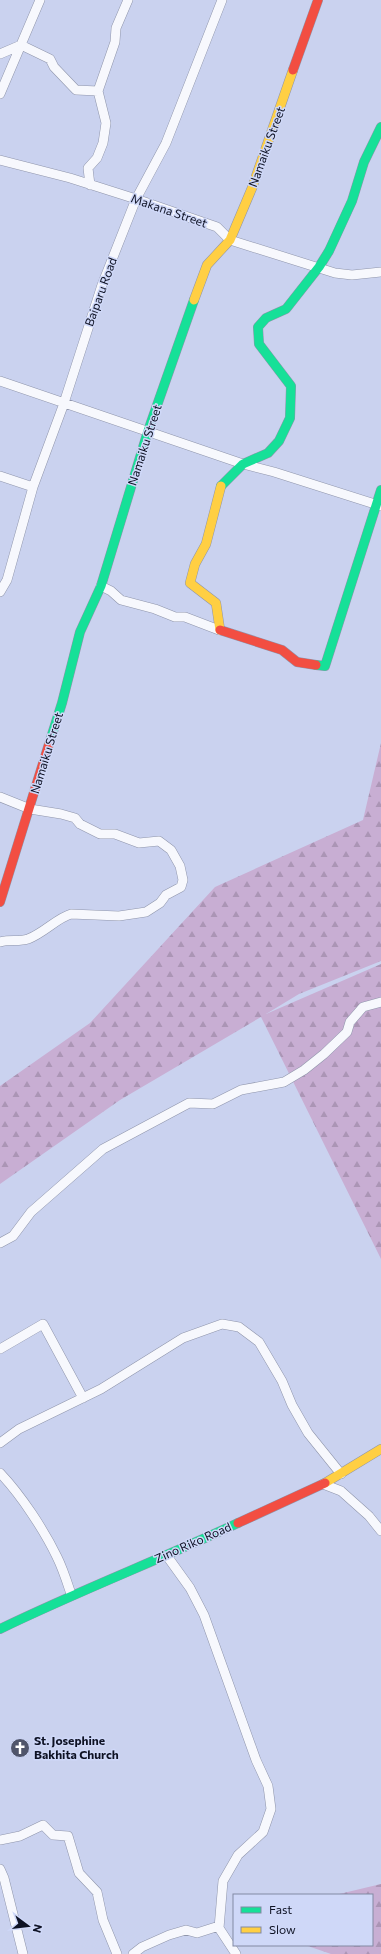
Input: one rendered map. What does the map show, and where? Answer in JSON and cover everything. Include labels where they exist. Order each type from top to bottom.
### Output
[{"type":"street","points":[[0,94],[40,0]]},
{"type":"street","points":[[90,185],[88,168],[97,158],[103,143],[106,123],[98,92],[114,42],[116,28],[128,0]]},
{"type":"street","name":"Baiparu Road","points":[[0,592],[7,580],[33,487],[64,403],[102,284],[136,199],[166,143],[222,0]]},
{"type":"street","name":"Namaiku Street","points":[[0,902],[62,703],[80,632],[101,586],[148,431],[207,265],[230,240],[252,188],[318,0]]},
{"type":"street","points":[[0,54],[21,45],[50,59],[54,67],[76,90],[98,92]]},
{"type":"street","points":[[218,630],[216,604],[190,583],[195,564],[206,544],[221,486],[243,464],[268,453],[279,441],[290,418],[291,386],[259,344],[258,327],[266,318],[286,309],[319,267],[329,251],[352,201],[364,162],[381,126]]},
{"type":"street","name":"Makana Street","points":[[0,160],[70,178],[136,199],[217,227],[230,240],[335,273],[352,275],[381,272]]},
{"type":"street","points":[[0,381],[243,464],[274,472],[379,505]]},
{"type":"street","points":[[0,476],[33,487]]},
{"type":"street","points":[[101,586],[111,591],[121,600],[155,609],[175,617],[185,617],[218,630],[282,650],[297,662],[325,666],[379,505],[381,490]]},
{"type":"street","points":[[0,797],[30,809],[61,814],[74,818],[80,824],[100,834],[116,834],[139,842],[159,841],[171,850],[180,866],[183,880],[181,887],[166,895],[160,903],[146,912],[119,916],[71,914],[47,930],[26,940],[0,942]]},
{"type":"street","points":[[0,1243],[13,1236],[31,1212],[103,1149],[189,1103],[213,1104],[241,1090],[284,1082],[304,1070],[324,1054],[346,1032],[350,1022],[363,1007],[381,1002]]},
{"type":"street","points":[[0,1349],[43,1324],[83,1398]]},
{"type":"street","points":[[0,1443],[19,1429],[83,1398],[183,1338],[222,1324],[239,1327],[259,1342],[282,1381],[292,1405],[308,1433],[340,1474]]},
{"type":"street","name":"Zino Riko Road","points":[[0,1629],[71,1594],[167,1556],[323,1484],[381,1449]]},
{"type":"street","points":[[0,1473],[13,1486],[45,1535],[57,1557],[71,1594]]},
{"type":"street","points":[[323,1484],[341,1491],[369,1516],[381,1531]]},
{"type":"street","points":[[167,1556],[190,1588],[204,1615],[256,1760],[268,1786],[270,1809],[263,1832],[238,1855],[223,1881],[219,1926],[236,1954]]},
{"type":"street","points":[[0,1840],[20,1836],[43,1825],[53,1835],[68,1836],[79,1873],[97,1892],[103,1920],[117,1954]]},
{"type":"street","points":[[0,1869],[4,1878],[23,1954]]},
{"type":"street","points":[[133,1954],[142,1947],[169,1935],[186,1930],[198,1933],[219,1926]]},
{"type":"green space","points":[[381,743],[381,961],[299,994],[266,1014],[381,964],[381,1259],[261,1017],[120,1100],[0,1184],[0,1086],[90,1023],[215,887],[363,820]]},
{"type":"green space","points":[[381,1884],[381,1954],[331,1954],[308,1946],[373,1946],[373,1894],[339,1894]]},
{"type":"traffic: fast","points":[[221,486],[243,464],[268,453],[279,441],[290,418],[291,386],[259,344],[258,327],[266,318],[286,309],[319,267],[329,251],[352,201],[364,162],[381,127]]},
{"type":"traffic: fast","points":[[49,744],[62,703],[80,632],[101,586],[148,431],[194,300]]},
{"type":"traffic: fast","points":[[316,665],[325,666],[381,490]]},
{"type":"traffic: fast","points":[[0,1629],[238,1523]]},
{"type":"traffic: slow","points":[[194,300],[207,265],[230,240],[252,188],[293,70]]},
{"type":"traffic: slow","points":[[220,630],[216,603],[190,583],[195,564],[206,544],[221,486]]},
{"type":"traffic: slow","points":[[325,1483],[381,1449]]},
{"type":"traffic: jam","points":[[293,70],[318,0]]},
{"type":"traffic: jam","points":[[220,630],[282,650],[297,662],[316,665]]},
{"type":"traffic: jam","points":[[0,902],[49,744]]},
{"type":"traffic: jam","points":[[238,1523],[325,1483]]},
{"type":"place","name":"St. Josephine Bakhita Church","points":[[20,1748]]}]
